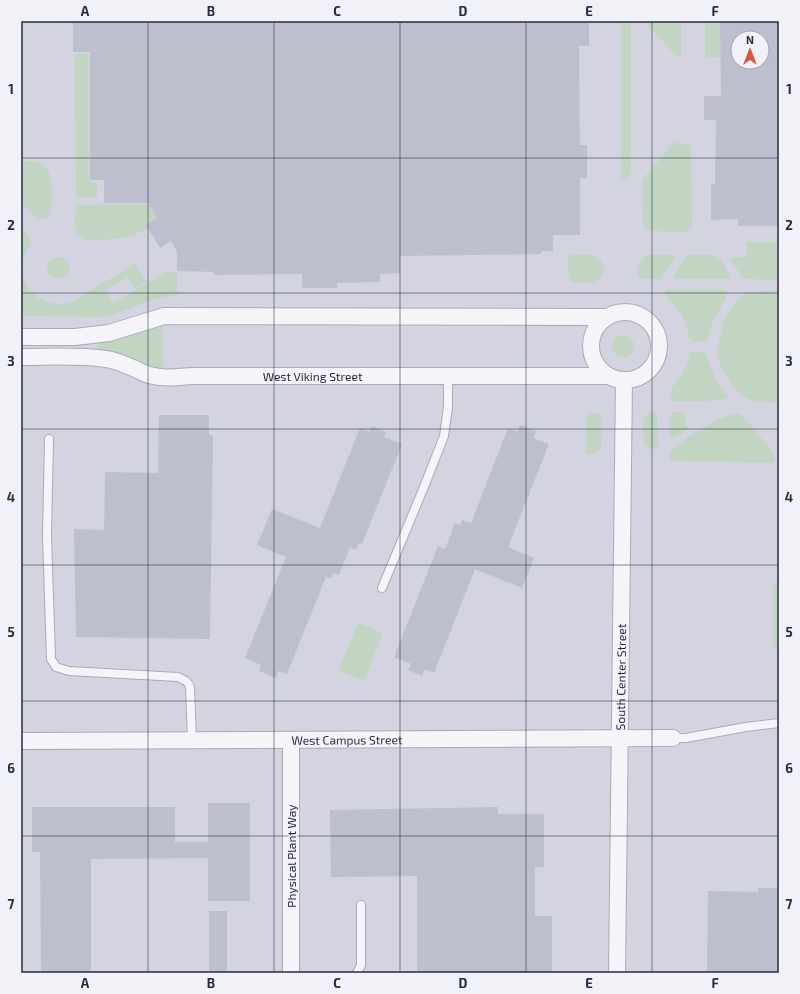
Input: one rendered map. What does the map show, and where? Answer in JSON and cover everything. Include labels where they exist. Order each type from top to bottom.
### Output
[{"type":"street","points":[[622,312],[634,312],[644,317],[652,325],[657,334],[659,345],[658,356],[653,366],[645,374],[635,379],[624,380],[608,376],[600,371],[594,362],[591,351],[591,340],[595,329],[606,317],[622,312]]},
{"type":"street","points":[[21,337],[75,337],[109,333],[164,316],[606,317]]},
{"type":"street","name":"West Viking Street","points":[[21,357],[107,359],[165,378],[192,376],[608,376]]},
{"type":"street","name":"South Center Street","points":[[617,973],[624,380]]},
{"type":"street","name":"West Campus Street","points":[[21,742],[673,738]]},
{"type":"street","name":"Physical Plant Way","points":[[291,740],[291,973]]},
{"type":"lane","points":[[382,588],[444,436],[448,407],[448,376]]},
{"type":"lane","points":[[49,440],[47,535],[51,659],[56,667],[69,671],[178,678],[189,682],[192,741]]},
{"type":"lane","points":[[673,738],[686,738],[746,727],[779,723]]},
{"type":"lane","points":[[357,973],[361,965],[361,905]]},
{"type":"shaded area","points":[[21,21],[779,21],[779,973],[21,973]]},
{"type":"green space","points":[[621,21],[630,21],[631,25],[631,174],[625,180],[621,178]]},
{"type":"green space","points":[[644,21],[681,21],[681,56],[678,58]]},
{"type":"green space","points":[[705,21],[720,21],[721,57],[705,58]]},
{"type":"green space","points":[[75,54],[89,54],[89,182],[97,183],[97,198],[76,198]]},
{"type":"green space","points":[[674,142],[691,145],[692,227],[684,232],[647,231],[643,225],[642,180]]},
{"type":"green space","points":[[21,161],[34,161],[41,164],[46,168],[49,174],[52,190],[51,213],[45,219],[39,219],[21,205]]},
{"type":"green space","points":[[150,204],[159,220],[134,235],[107,240],[86,240],[78,234],[76,230],[75,222],[77,205]]},
{"type":"green space","points":[[21,224],[31,241],[31,244],[25,254],[21,268]]},
{"type":"green space","points":[[747,242],[779,242],[779,280],[743,279],[730,259],[747,257]]},
{"type":"green space","points":[[574,254],[596,257],[601,261],[603,266],[604,271],[602,276],[598,280],[591,282],[577,283],[569,281],[568,258],[570,255]]},
{"type":"green space","points":[[646,255],[676,256],[660,279],[642,279],[638,277],[637,267]]},
{"type":"green space","points":[[715,255],[724,265],[730,278],[674,279],[673,277],[687,256]]},
{"type":"green space","points":[[54,257],[62,257],[69,264],[69,272],[62,279],[54,279],[47,272],[47,264]]},
{"type":"green space","points":[[135,263],[146,282],[134,288],[128,277],[108,289],[106,291],[113,303],[167,272],[177,272],[177,289],[180,294],[152,300],[112,315],[101,317],[21,316],[21,278],[24,279],[35,295],[40,299],[46,302],[59,304],[77,299]]},
{"type":"green space","points":[[668,289],[721,289],[727,292],[726,298],[714,319],[707,341],[694,342],[689,336],[684,319],[680,312],[664,294]]},
{"type":"green space","points":[[779,291],[779,403],[755,401],[746,398],[739,393],[733,387],[722,370],[718,358],[718,348],[722,323],[738,299],[747,292]]},
{"type":"green space","points":[[163,325],[163,369],[153,370],[139,361],[118,353],[98,350],[97,344]]},
{"type":"green space","points":[[623,335],[631,338],[634,346],[631,354],[623,357],[615,354],[612,346],[615,338]]},
{"type":"green space","points":[[690,352],[704,352],[706,354],[716,381],[729,397],[728,399],[706,401],[672,401],[670,392],[685,368]]},
{"type":"green space","points":[[674,412],[684,412],[688,429],[677,437],[672,438],[670,435],[670,415]]},
{"type":"green space","points":[[587,413],[598,413],[602,420],[601,449],[589,455],[586,453]]},
{"type":"green space","points":[[649,413],[656,413],[657,416],[657,450],[648,447],[644,443],[643,419]]},
{"type":"green space","points":[[739,413],[773,452],[775,462],[674,461],[670,459],[669,453],[695,433],[721,418]]},
{"type":"green space","points":[[779,583],[779,650],[773,646],[773,585]]},
{"type":"green space","points":[[358,623],[382,633],[365,681],[338,671]]},
{"type":"building","points":[[73,21],[589,21],[589,46],[579,46],[580,145],[587,145],[587,178],[580,178],[580,235],[553,235],[553,251],[541,251],[541,254],[400,256],[400,273],[380,274],[380,282],[337,283],[337,288],[302,288],[302,274],[215,275],[213,272],[177,271],[177,252],[171,241],[160,248],[146,225],[157,218],[148,203],[104,203],[104,180],[90,180],[90,52],[73,52]]},
{"type":"building","points":[[720,21],[779,21],[779,226],[738,226],[738,219],[711,220],[711,184],[715,184],[716,120],[704,120],[704,96],[721,96]]},
{"type":"building","points":[[159,415],[209,415],[209,434],[213,436],[210,639],[76,637],[74,529],[104,530],[105,472],[158,473]]},
{"type":"building","points":[[520,425],[536,431],[533,438],[549,444],[508,547],[534,558],[522,588],[475,569],[434,673],[425,669],[422,676],[408,670],[411,664],[394,657],[438,546],[445,549],[455,523],[460,525],[462,520],[471,523],[508,428],[517,432]]},
{"type":"building","points":[[372,426],[386,432],[384,437],[402,444],[362,544],[359,543],[356,550],[350,547],[339,575],[333,573],[331,578],[326,577],[287,674],[278,671],[276,678],[259,671],[261,665],[245,658],[286,557],[257,545],[272,509],[320,528],[360,428],[369,432]]},
{"type":"building","points":[[208,803],[250,803],[250,901],[208,901],[208,858],[91,859],[91,973],[41,973],[40,852],[32,852],[32,807],[175,807],[175,842],[208,842]]},
{"type":"building","points":[[498,807],[498,814],[544,814],[544,867],[535,867],[535,916],[552,916],[552,973],[417,973],[417,876],[331,877],[330,810]]},
{"type":"building","points":[[758,888],[779,888],[779,973],[707,973],[708,891],[758,892]]},
{"type":"building","points":[[209,911],[227,911],[227,973],[209,973]]}]
